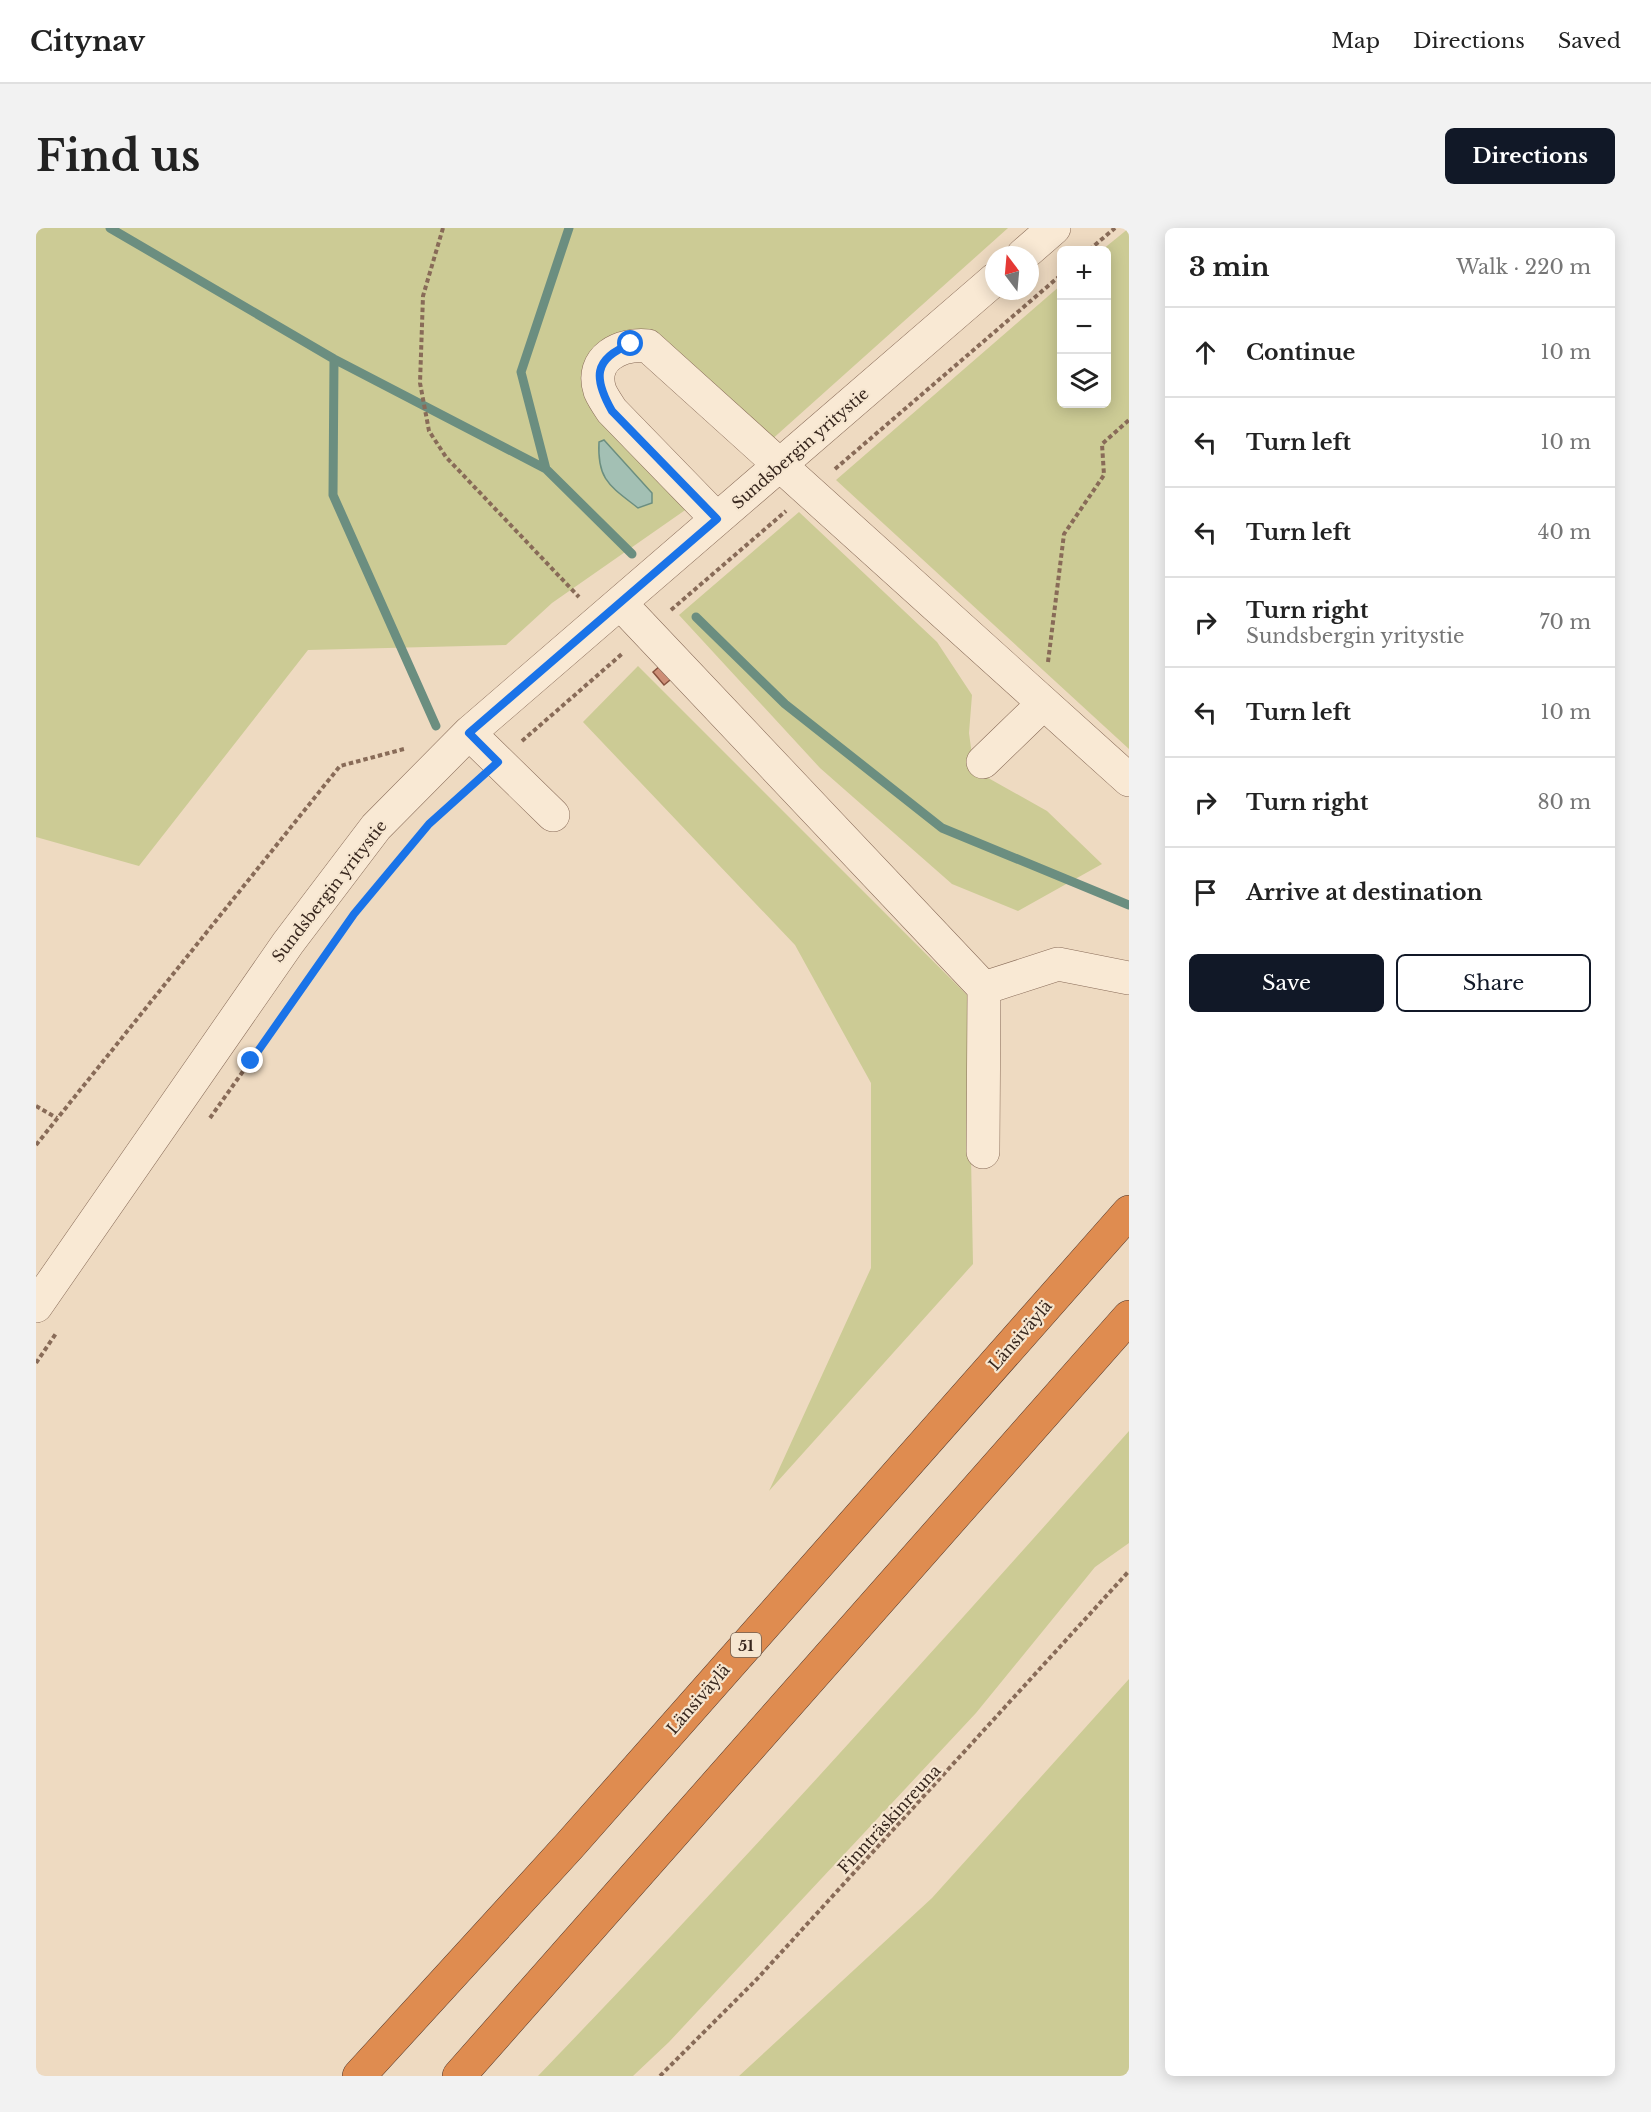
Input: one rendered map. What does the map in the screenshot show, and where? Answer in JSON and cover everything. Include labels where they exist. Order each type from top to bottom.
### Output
[{"type":"highway","name":"Länsiväylä","points":[[359,2076],[570,1845],[1129,1212]]},
{"type":"highway","points":[[459,2076],[1129,1317]]},
{"type":"street","points":[[1033,246],[1054,228]]},
{"type":"street","name":"Sundsbergin yritystie","points":[[36,1306],[294,934],[376,827],[469,733],[985,288]]},
{"type":"street","points":[[717,519],[612,411],[600,390],[598,374],[604,361],[616,350],[631,344],[648,346],[1129,780]]},
{"type":"street","points":[[611,611],[984,988],[983,1152]]},
{"type":"street","points":[[983,762],[1043,704]]},
{"type":"street","points":[[469,733],[552,815]]},
{"type":"street","points":[[984,988],[1058,964],[1129,978]]},
{"type":"path","points":[[442,228],[423,296],[420,383],[429,431],[446,457],[611,611]]},
{"type":"path","points":[[1094,246],[1115,228]]},
{"type":"path","points":[[1043,704],[1064,534],[1104,475],[1102,444],[1129,420]]},
{"type":"path","points":[[36,1145],[340,766],[415,747]]},
{"type":"path","points":[[354,914],[429,824],[498,762]]},
{"type":"path","points":[[209,1119],[347,924]]},
{"type":"path","points":[[36,1106],[57,1118]]},
{"type":"path","points":[[36,1363],[63,1323]]},
{"type":"path","name":"Finnträskinreuna","points":[[660,2076],[773,1962],[1129,1572]]},
{"type":"shaded area","points":[[36,228],[1008,228],[985,246],[985,249],[769,442],[650,339],[594,352],[691,506],[552,603],[506,645],[308,650],[139,866],[36,837]]},
{"type":"shaded area","points":[[1129,228],[1129,749],[836,480],[1057,288],[1057,408],[1111,408],[1111,246],[1107,246]]},
{"type":"shaded area","points":[[604,440],[652,493],[652,503],[638,508],[607,481],[600,465],[599,455],[599,442]]},
{"type":"shaded area","points":[[799,512],[937,642],[972,695],[969,733],[974,770],[1047,811],[1102,864],[1018,911],[952,884],[820,768],[679,615]]},
{"type":"shaded area","points":[[638,666],[968,996],[973,1264],[769,1491],[871,1268],[871,1083],[795,945],[583,722]]},
{"type":"shaded area","points":[[1129,1431],[1129,1543],[1095,1567],[976,1713],[669,2042],[633,2076],[538,2076],[837,1756]]},
{"type":"shaded area","points":[[1129,1679],[1129,2076],[739,2076],[932,1898]]},
{"type":"building","points":[[669,658],[681,671],[664,685],[653,672]]},
{"type":"waterway","points":[[110,228],[334,359],[546,469]]},
{"type":"waterway","points":[[569,228],[521,372],[546,469],[632,554]]},
{"type":"waterway","points":[[334,359],[333,495],[436,726]]},
{"type":"waterway","points":[[696,617],[785,704],[942,828],[1129,905]]},
{"type":"route","points":[[251,1061],[354,914],[429,824],[498,762],[469,733],[717,519],[612,411],[600,390],[598,374],[604,361],[616,350],[631,344]]}]
